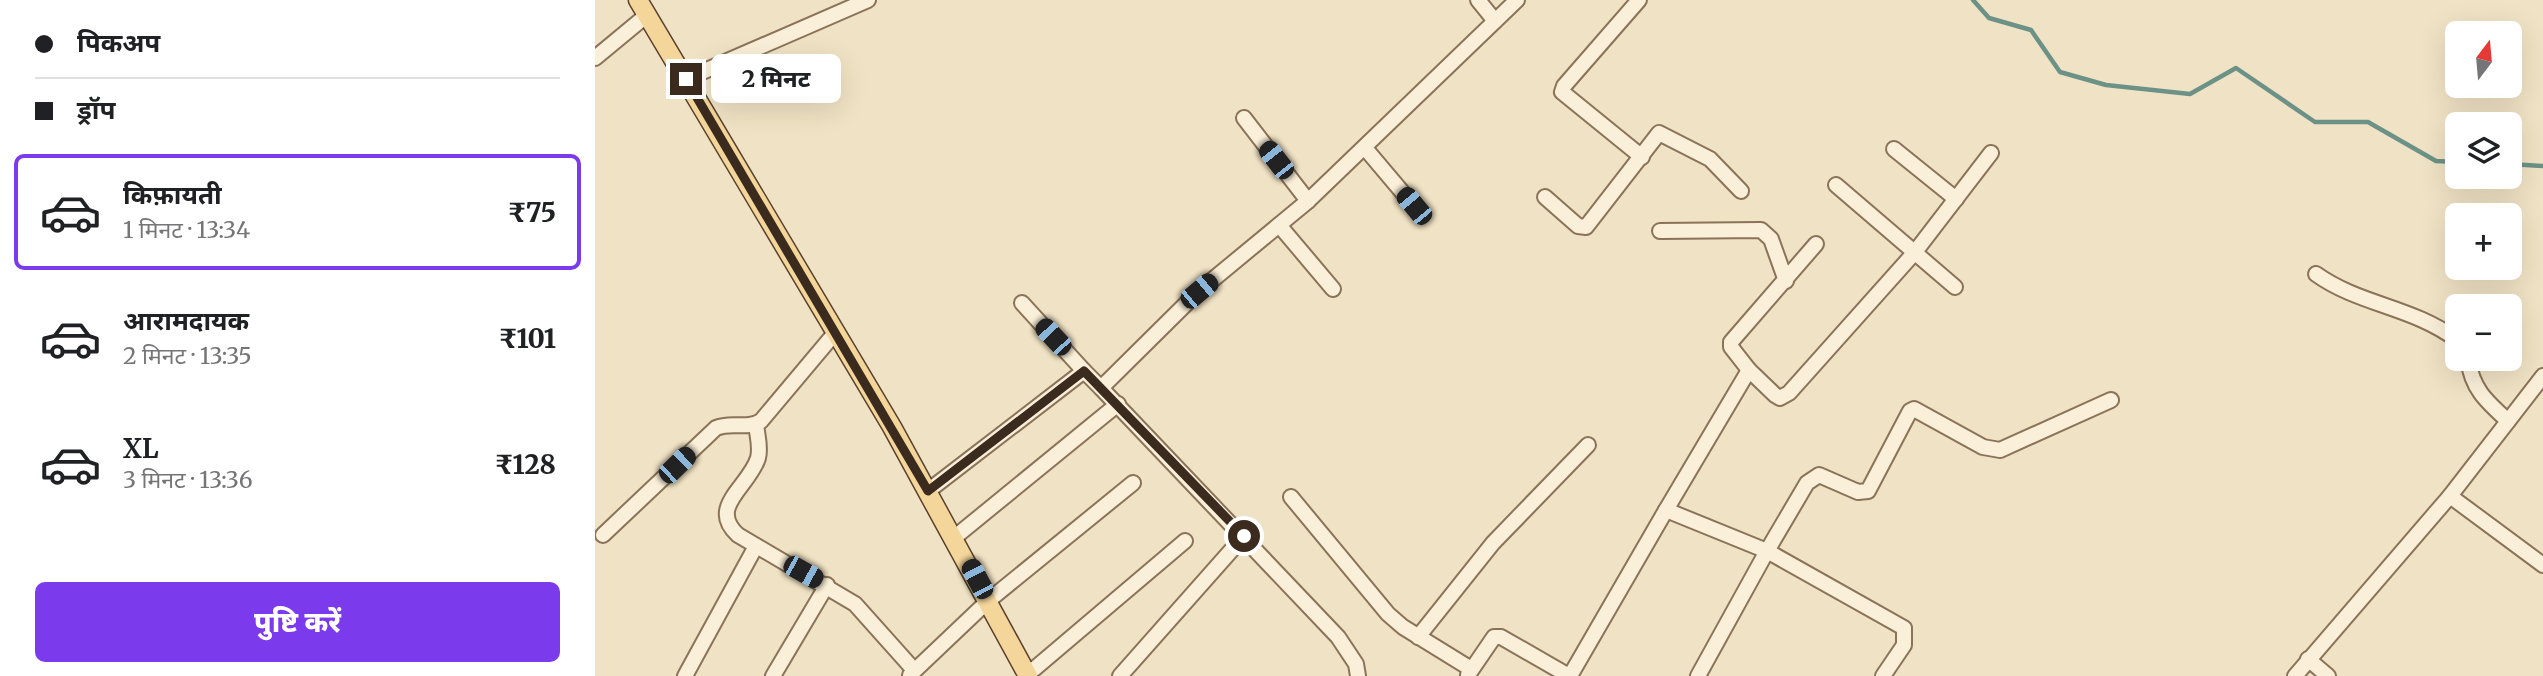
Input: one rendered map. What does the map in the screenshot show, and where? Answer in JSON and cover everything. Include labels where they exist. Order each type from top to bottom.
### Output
[{"type":"main road","points":[[642,4],[955,537],[1028,675]]},
{"type":"street","points":[[686,79],[868,0]]},
{"type":"street","points":[[1478,0],[1495,21]]},
{"type":"street","points":[[1101,388],[1199,291],[1308,201],[1365,148],[1517,0]]},
{"type":"street","points":[[1633,2],[1564,86],[1562,92],[1643,157]]},
{"type":"street","points":[[595,58],[642,4]]},
{"type":"street","points":[[1244,118],[1308,201]]},
{"type":"street","points":[[1545,197],[1577,226],[1586,227],[1643,157],[1655,136],[1664,134],[1710,159],[1741,191]]},
{"type":"street","points":[[1365,148],[1414,206]]},
{"type":"street","points":[[1894,149],[1956,199]]},
{"type":"street","points":[[1817,244],[1731,342],[1731,347],[1749,370],[1775,395],[1785,396],[1915,252],[1991,153]]},
{"type":"street","points":[[1836,185],[1955,288]]},
{"type":"street","points":[[1279,225],[1333,289]]},
{"type":"street","points":[[1660,231],[1761,230],[1771,239],[1786,281]]},
{"type":"street","points":[[2316,274],[2342,292],[2417,316],[2445,333]]},
{"type":"street","points":[[1022,303],[1338,637],[1356,664],[1358,676]]},
{"type":"street","points":[[835,333],[756,424],[759,455],[724,518],[726,525],[737,535],[827,585],[855,604],[912,673],[988,601],[1133,483]]},
{"type":"street","points":[[1291,497],[1374,599],[1417,637],[1469,673],[1494,637],[1501,637],[1570,676],[1749,370]]},
{"type":"street","points":[[928,491],[1084,371]]},
{"type":"street","points":[[2470,371],[2478,392],[2508,421]]},
{"type":"street","points":[[2295,676],[2450,496],[2543,376]]},
{"type":"street","points":[[1698,676],[1767,551],[1813,477],[1827,477],[1857,492],[1868,491],[1914,408],[1983,447],[2000,450],[2111,400]]},
{"type":"street","points":[[955,537],[1118,404]]},
{"type":"street","points":[[603,535],[716,428],[729,424],[756,424]]},
{"type":"street","points":[[1417,637],[1493,543],[1588,445]]},
{"type":"street","points":[[2450,496],[2543,565]]},
{"type":"street","points":[[1666,510],[1767,551],[1904,628],[1904,645],[1883,676]]},
{"type":"street","points":[[1120,676],[1244,536]]},
{"type":"street","points":[[1028,675],[1185,541]]},
{"type":"street","points":[[685,676],[756,546]]},
{"type":"street","points":[[773,676],[827,585]]},
{"type":"street","points":[[2308,659],[2327,676]]},
{"type":"waterway","points":[[1973,0],[1989,18],[2031,30],[2060,72],[2106,85],[2190,94],[2236,68],[2315,122],[2368,122],[2436,161],[2445,161]]},
{"type":"waterway","points":[[2522,165],[2543,166]]},
{"type":"route","points":[[686,79],[928,491],[1084,371],[1244,536]]}]
